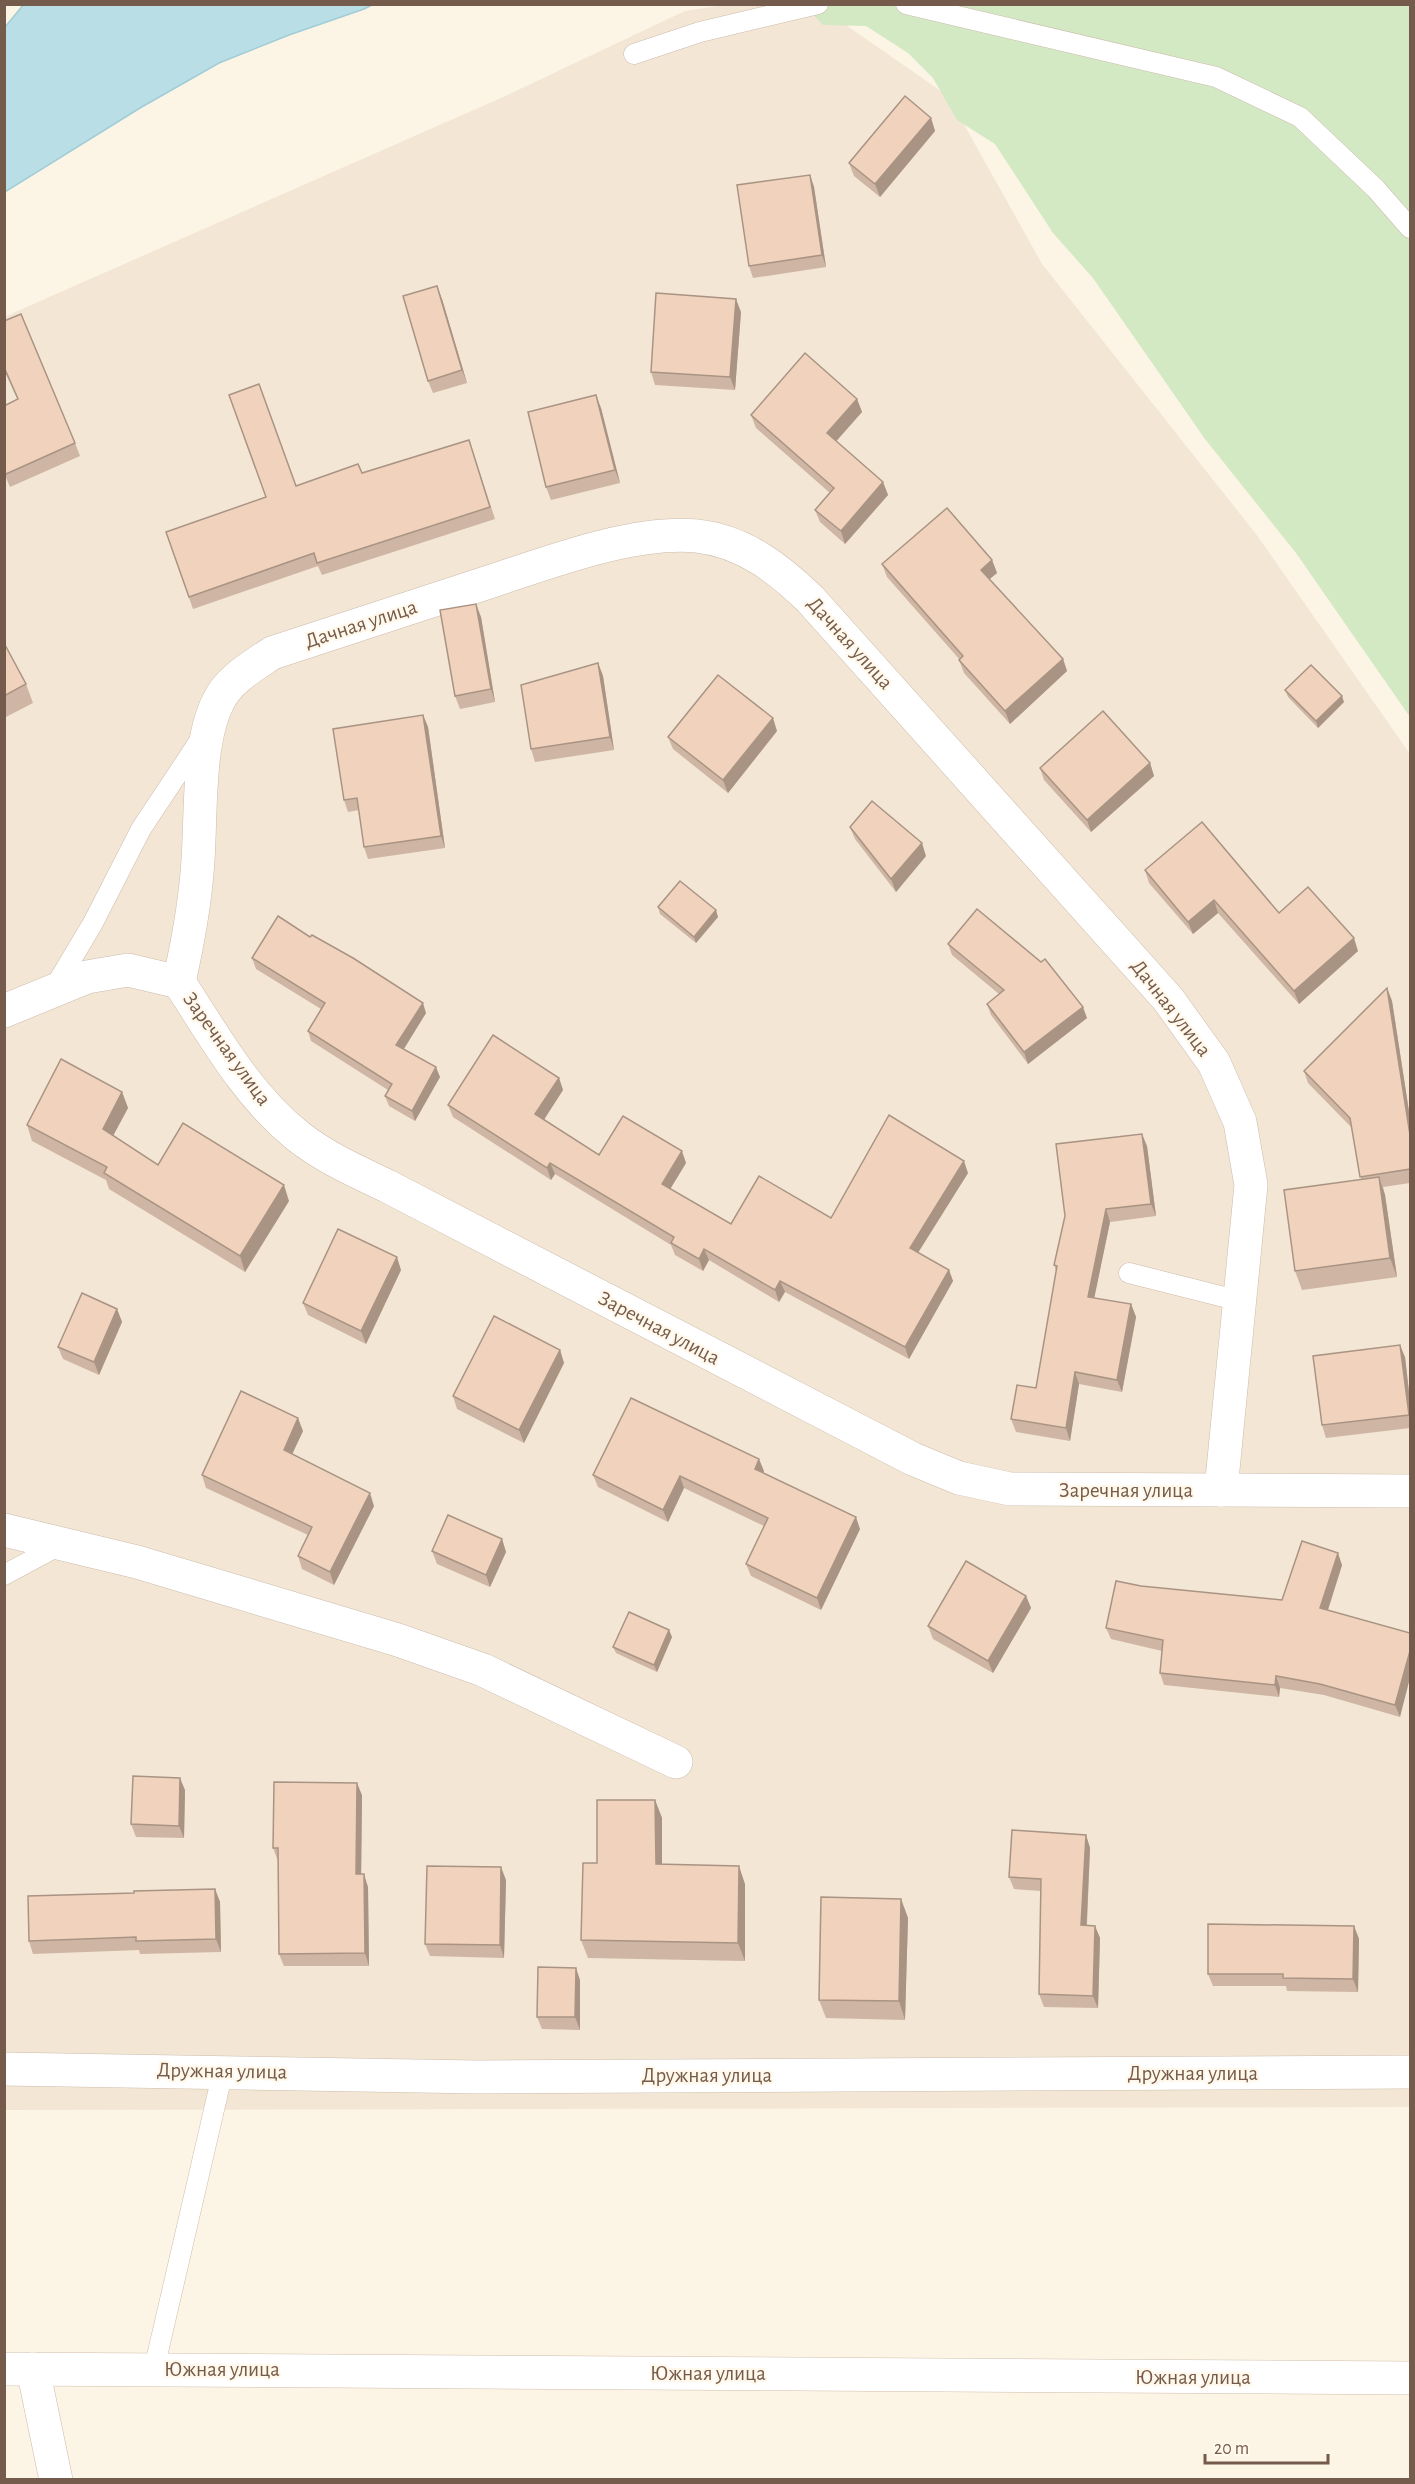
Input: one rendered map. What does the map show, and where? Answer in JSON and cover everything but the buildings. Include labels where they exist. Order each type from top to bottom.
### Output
[{"type":"street","name":"Дачная улица","points":[[180,982],[197,874],[208,728],[218,700],[240,676],[272,653],[563,558],[630,541],[697,536],[729,543],[757,556],[780,570],[810,599],[1168,999],[1214,1063],[1240,1122],[1251,1185],[1221,1490]]},
{"type":"street","name":"Заречная улица","points":[[4,1011],[87,977],[129,970],[180,982],[217,1041],[263,1102],[299,1137],[339,1163],[913,1459],[958,1478],[1010,1489],[1410,1491]]},
{"type":"street","points":[[4,1530],[136,1562],[247,1594],[483,1670],[676,1762]]},
{"type":"street","name":"Дружная улица","points":[[4,2069],[478,2077],[1410,2072]]},
{"type":"street","points":[[19,2369],[56,2480]]},
{"type":"street","name":"Южная улица","points":[[19,2369],[1410,2378]]},
{"type":"lane","points":[[634,54],[700,32],[818,4]]},
{"type":"lane","points":[[906,4],[1216,77],[1300,117],[1376,189],[1410,228]]},
{"type":"lane","points":[[53,990],[93,923],[141,829],[208,728]]},
{"type":"lane","points":[[1130,1273],[1240,1301]]},
{"type":"lane","points":[[4,1575],[60,1545]]},
{"type":"lane","points":[[154,2369],[223,2071]]},
{"type":"shaded area","points":[[731,4],[817,5],[948,96],[1042,264],[1256,534],[1410,754],[1410,2107],[5,2110],[4,317],[501,98],[685,11]]},
{"type":"green space","points":[[804,5],[1410,5],[1410,717],[1296,553],[1205,439],[1093,278],[1053,233],[995,144],[957,120],[933,78],[908,53],[866,26],[823,25]]},
{"type":"water","points":[[24,4],[372,5],[219,63],[140,108],[5,192],[5,27]]}]
